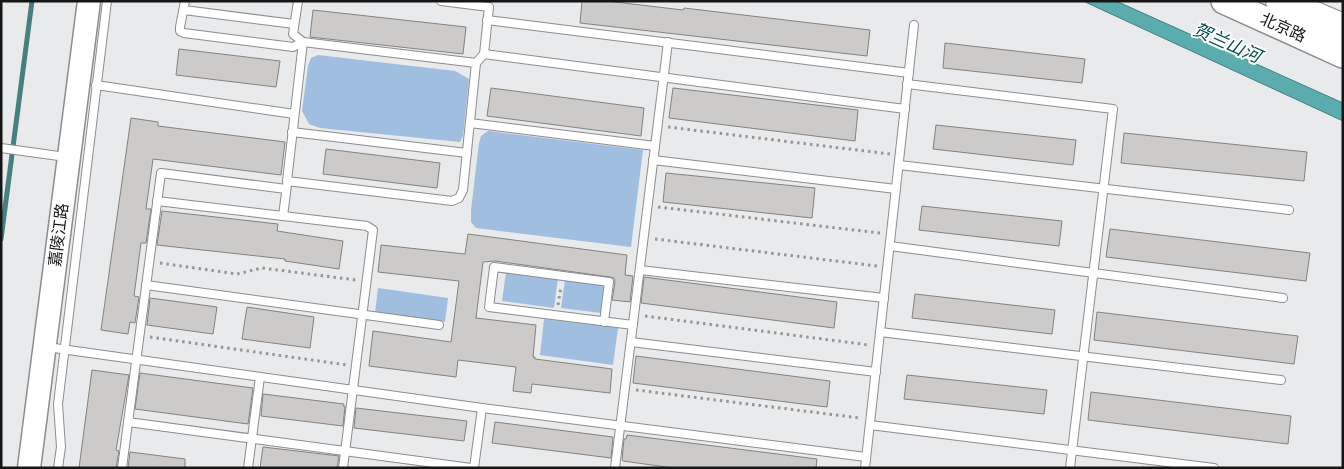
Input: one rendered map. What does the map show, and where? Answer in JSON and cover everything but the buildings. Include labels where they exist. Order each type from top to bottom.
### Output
[{"type":"highway","points":[[1280,1],[1343,28]]},
{"type":"highway","points":[[1323,1],[1343,10]]},
{"type":"main road","name":"北京路","points":[[1224,1],[1343,55]]},
{"type":"street","name":"嘉陵江路","points":[[29,468],[54,348],[69,158],[89,1]]},
{"type":"lane","points":[[58,468],[61,447],[54,348],[108,1]]},
{"type":"lane","points":[[185,1],[180,27],[180,31],[184,34],[293,47],[303,42]]},
{"type":"lane","points":[[298,1],[293,34],[303,42],[476,63]]},
{"type":"lane","points":[[122,468],[161,173],[452,201],[459,198],[463,190],[476,63],[484,54],[489,7],[476,3],[441,1]]},
{"type":"lane","points":[[184,10],[294,24]]},
{"type":"lane","points":[[488,20],[909,74]]},
{"type":"lane","points":[[865,468],[914,25]]},
{"type":"lane","points":[[283,216],[303,42]]},
{"type":"lane","points":[[615,468],[668,42]]},
{"type":"lane","points":[[484,54],[905,109]]},
{"type":"lane","points":[[908,84],[1113,109],[1070,468]]},
{"type":"lane","points":[[96,85],[294,114]]},
{"type":"lane","points":[[470,123],[655,146]]},
{"type":"lane","points":[[292,132],[467,153]]},
{"type":"lane","points":[[1,148],[69,158]]},
{"type":"lane","points":[[653,160],[896,188]]},
{"type":"lane","points":[[899,165],[1289,210]]},
{"type":"lane","points":[[157,201],[367,226],[373,230],[343,468]]},
{"type":"lane","points":[[890,246],[1284,298]]},
{"type":"lane","points":[[604,322],[609,282],[494,267],[489,307],[604,322],[633,325]]},
{"type":"lane","points":[[640,270],[884,298]]},
{"type":"lane","points":[[146,285],[440,325]]},
{"type":"lane","points":[[880,332],[1281,380]]},
{"type":"lane","points":[[631,342],[876,372]]},
{"type":"lane","points":[[54,348],[482,408],[866,457]]},
{"type":"lane","points":[[248,468],[260,376]]},
{"type":"lane","points":[[474,468],[482,408]]},
{"type":"lane","points":[[128,422],[471,468]]},
{"type":"lane","points":[[870,422],[1214,468]]},
{"type":"path","points":[[658,125],[900,155]]},
{"type":"path","points":[[647,206],[891,234]]},
{"type":"path","points":[[644,238],[887,268]]},
{"type":"path","points":[[149,261],[237,274],[262,268],[366,282]]},
{"type":"path","points":[[557,316],[562,276]]},
{"type":"path","points":[[634,315],[879,346]]},
{"type":"path","points":[[139,336],[355,366]]},
{"type":"path","points":[[625,388],[870,422]]},
{"type":"shaded area","points":[[1083,1],[1116,1],[1343,103],[1343,121]]},
{"type":"shaded area","points":[[318,55],[455,71],[469,79],[463,136],[460,142],[320,128],[309,124],[302,111],[308,66],[311,58]]},
{"type":"shaded area","points":[[488,131],[643,150],[631,247],[476,228],[471,222],[471,210],[479,143],[481,136]]},
{"type":"shaded area","points":[[506,272],[558,278],[554,308],[502,301]]},
{"type":"shaded area","points":[[565,280],[605,285],[601,313],[561,308]]},
{"type":"shaded area","points":[[378,288],[448,298],[445,322],[375,313]]},
{"type":"shaded area","points":[[544,319],[618,328],[613,365],[540,355]]},
{"type":"waterway","points":[[1,239],[32,1]]},
{"type":"water label","name":"贺兰山河","points":[[1227,43]]}]
